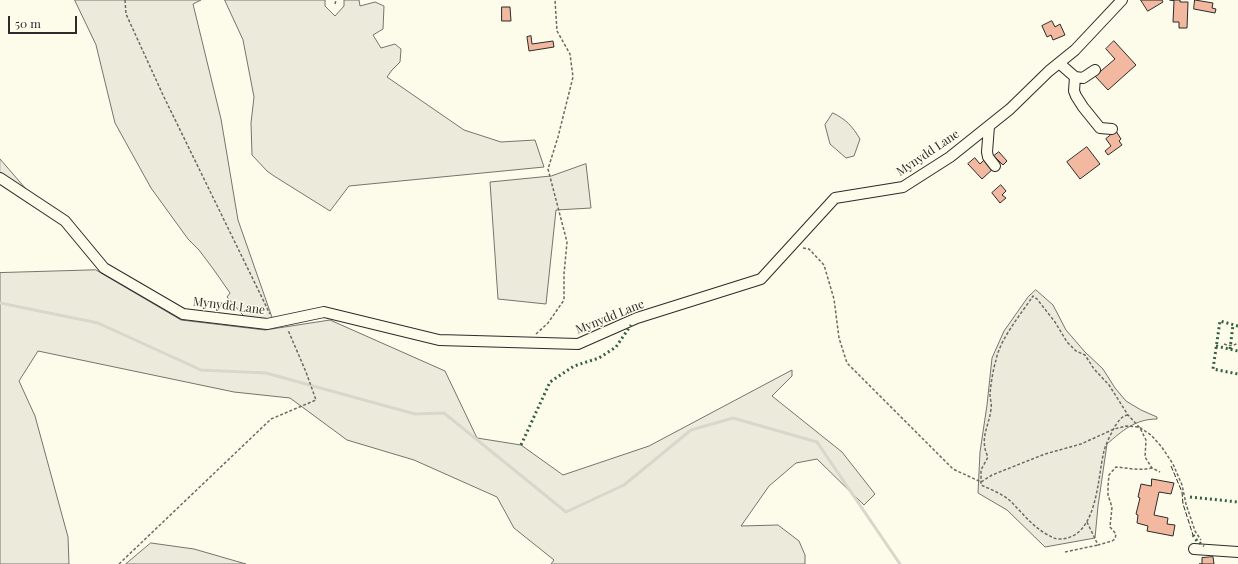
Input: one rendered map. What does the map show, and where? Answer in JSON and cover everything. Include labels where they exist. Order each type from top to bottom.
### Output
[{"type":"street","name":"Mynydd Lane","points":[[0,178],[65,221],[104,268],[183,314],[267,324],[324,312],[439,340],[578,344],[637,318],[761,279],[835,198],[903,187],[950,157],[1010,109],[1049,71],[1075,50],[1122,0]]},
{"type":"street","points":[[1058,63],[1075,77],[1083,78],[1096,70]]},
{"type":"street","points":[[1075,77],[1074,91],[1083,107],[1100,128],[1112,129]]},
{"type":"street","points":[[988,126],[987,152],[988,157],[995,166]]},
{"type":"street","points":[[1194,549],[1238,552]]},
{"type":"path","points":[[119,564],[270,419],[316,400],[306,372],[163,95],[126,14],[125,0]]},
{"type":"path","points":[[335,4],[336,0]]},
{"type":"path","points":[[526,343],[548,323],[564,300],[564,274],[567,242],[548,169],[573,77],[570,54],[557,32],[555,0]]},
{"type":"path","points":[[792,245],[809,249],[824,265],[834,299],[839,338],[847,363],[952,468],[981,482],[981,485],[1009,499],[1031,523],[1054,538],[1068,538],[1079,532],[1087,522],[1094,506],[1104,450],[1114,429],[1123,416],[1128,415]]},
{"type":"path","points":[[981,482],[981,470],[988,457],[984,449],[984,440],[991,408],[990,394],[996,358],[1004,340],[1033,296],[1055,322],[1067,342],[1076,351],[1085,355],[1094,369],[1109,385],[1146,440],[1145,457],[1152,468],[1160,472]]},
{"type":"path","points":[[1224,344],[1234,345],[1238,343]]},
{"type":"path","points":[[981,482],[992,475],[1046,454],[1081,444],[1114,429],[1126,426],[1138,427],[1151,435],[1161,446],[1173,464],[1182,485],[1186,504],[1195,531],[1201,541]]},
{"type":"path","points":[[1065,552],[1112,541],[1115,538],[1116,534],[1110,527],[1112,507],[1108,495],[1109,475],[1116,467],[1134,470],[1152,468]]},
{"type":"path","points":[[1087,522],[1098,544]]},
{"type":"shaded area","points":[[75,0],[201,0],[193,4],[221,119],[238,220],[274,323],[249,322],[227,297],[230,293],[214,270],[199,250],[188,239],[151,188],[115,123],[96,45]]},
{"type":"shaded area","points":[[225,0],[325,0],[325,6],[335,16],[344,6],[344,0],[359,0],[360,6],[375,2],[384,6],[383,29],[373,35],[381,48],[395,44],[401,49],[400,62],[387,77],[464,130],[501,142],[535,140],[544,167],[349,186],[330,211],[267,171],[252,155],[251,123],[254,97],[243,40]]},
{"type":"shaded area","points":[[833,113],[849,124],[860,139],[854,156],[846,158],[830,144],[825,125]]},
{"type":"shaded area","points":[[0,159],[39,204],[0,178]]},
{"type":"shaded area","points":[[586,164],[591,208],[556,210],[546,304],[498,299],[490,182],[551,176]]},
{"type":"shaded area","points":[[96,270],[181,320],[265,330],[330,320],[445,371],[477,438],[521,445],[563,475],[649,446],[792,370],[792,376],[772,396],[842,452],[875,494],[864,505],[817,459],[796,463],[769,486],[741,526],[778,525],[799,541],[805,555],[805,564],[551,564],[554,560],[514,528],[497,497],[414,460],[347,440],[290,398],[234,392],[38,351],[19,381],[35,416],[68,537],[69,564],[0,564],[0,273]]},
{"type":"shaded area","points":[[1036,290],[1053,305],[1066,330],[1085,352],[1103,369],[1115,388],[1126,401],[1157,417],[1157,419],[1135,423],[1107,444],[1095,538],[1045,547],[1007,510],[978,493],[980,452],[992,358],[1004,331],[1028,297]]},
{"type":"shaded area","points":[[151,543],[194,549],[246,564],[126,564]]},
{"type":"building","points":[[1141,0],[1162,0],[1163,2],[1148,11]]},
{"type":"building","points":[[1170,0],[1188,2],[1187,28],[1179,28],[1179,22],[1173,22],[1174,1]]},
{"type":"building","points":[[1195,0],[1213,3],[1212,8],[1216,9],[1215,13],[1194,9]]},
{"type":"building","points":[[502,7],[510,7],[511,21],[502,21]]},
{"type":"building","points":[[1052,21],[1055,27],[1060,24],[1065,35],[1053,40],[1051,35],[1047,37],[1042,26]]},
{"type":"building","points":[[531,36],[532,44],[553,41],[554,47],[529,51],[527,37]]},
{"type":"building","points":[[1114,41],[1136,65],[1108,90],[1095,76],[1115,59],[1106,49]]},
{"type":"building","points":[[1116,131],[1121,139],[1119,141],[1122,145],[1108,155],[1105,151],[1111,146],[1106,139]]},
{"type":"building","points":[[1087,147],[1100,164],[1080,179],[1067,162]]},
{"type":"building","points":[[999,152],[1007,161],[1003,165],[994,156]]},
{"type":"building","points":[[975,158],[980,164],[985,159],[994,168],[982,179],[968,164]]},
{"type":"building","points":[[1001,185],[1006,191],[1002,195],[1006,198],[1000,203],[992,193]]},
{"type":"building","points":[[1152,479],[1174,483],[1171,494],[1159,492],[1154,515],[1168,518],[1167,524],[1175,525],[1173,536],[1147,531],[1148,526],[1137,523],[1138,515],[1136,514],[1140,498],[1138,497],[1141,484],[1151,486]]},
{"type":"building","points":[[1213,557],[1214,564],[1202,564],[1202,558]]},
{"type":"waterway","points":[[0,303],[98,323],[201,370],[266,373],[415,414],[444,413],[566,512],[624,485],[691,430],[733,418],[817,442],[900,564]]},
{"type":"hedge","points":[[1238,326],[1220,321],[1213,369],[1238,374]]},
{"type":"hedge","points":[[521,445],[550,382],[574,366],[599,358],[616,347],[631,325]]},
{"type":"hedge","points":[[1230,349],[1233,325]]},
{"type":"hedge","points":[[1216,346],[1238,351]]},
{"type":"hedge","points":[[1190,497],[1238,502]]},
{"type":"hedge","points":[[1193,535],[1197,541],[1204,546]]},
{"type":"fence","points":[[1171,466],[1182,492],[1183,504],[1193,535]]}]
